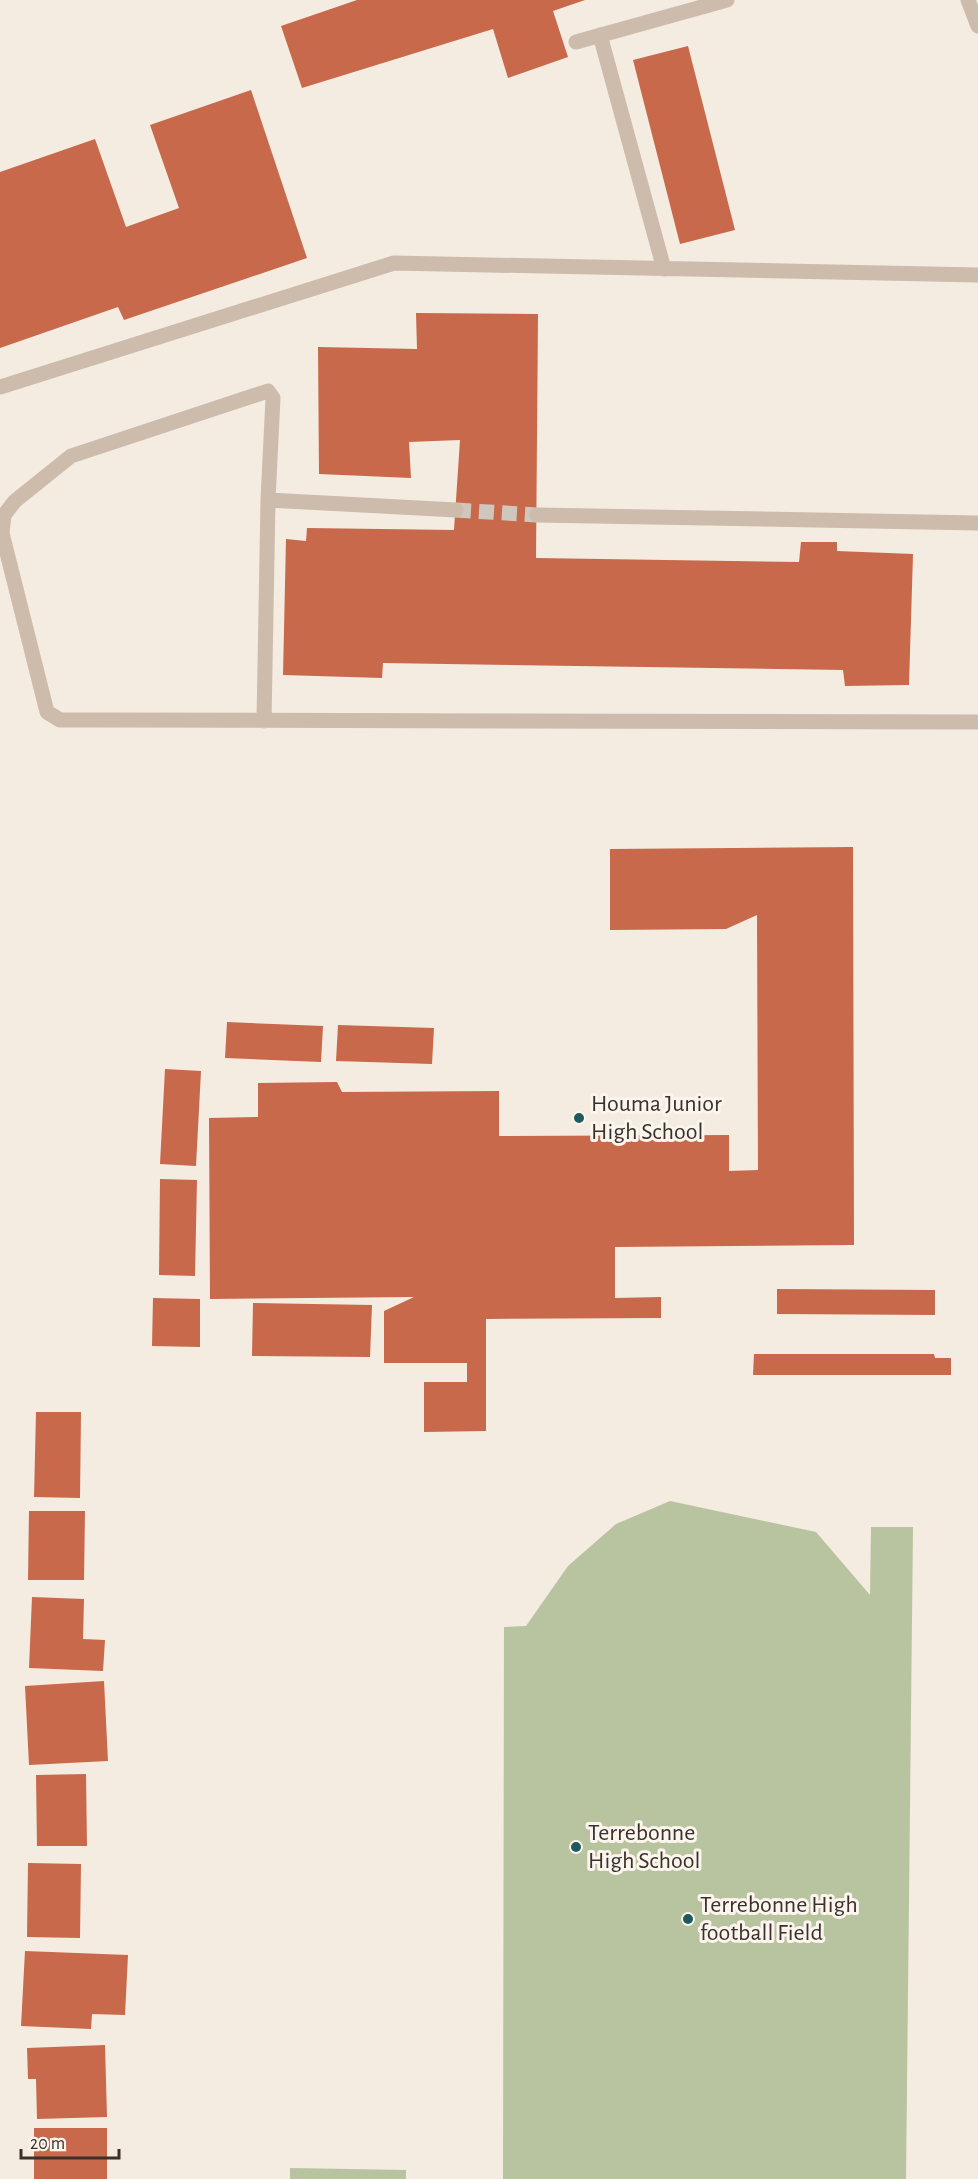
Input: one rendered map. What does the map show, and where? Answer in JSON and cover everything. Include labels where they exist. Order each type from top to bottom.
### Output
[{"type":"street","points":[[576,42],[727,0]]},
{"type":"street","points":[[969,0],[978,26]]},
{"type":"street","points":[[600,35],[664,269]]},
{"type":"street","points":[[0,387],[394,263],[978,275]]},
{"type":"street","points":[[264,721],[268,500],[273,398],[268,391],[71,456],[15,501],[4,515],[2,533],[47,712],[60,720],[264,721],[978,722]]},
{"type":"street","points":[[268,500],[456,510]]},
{"type":"street","points":[[537,515],[978,523]]},
{"type":"green space","points":[[670,1501],[816,1532],[870,1595],[871,1527],[913,1527],[906,2179],[503,2179],[504,1627],[526,1626],[568,1566],[616,1524]]},
{"type":"green space","points":[[290,2168],[406,2170],[406,2179],[290,2179]]},
{"type":"building","points":[[357,0],[585,0],[553,11],[568,57],[508,78],[493,29],[302,88],[281,26]]},
{"type":"building","points":[[688,46],[735,230],[680,244],[633,60]]},
{"type":"building","points":[[251,90],[307,258],[124,320],[118,307],[0,348],[0,172],[95,139],[126,227],[179,208],[150,125]]},
{"type":"building","points":[[416,313],[538,314],[536,558],[799,562],[801,542],[837,542],[837,551],[913,554],[909,685],[845,686],[843,670],[383,663],[382,678],[283,675],[286,539],[306,541],[307,528],[454,530],[460,440],[409,442],[411,478],[319,474],[318,347],[417,349]]},
{"type":"building","points":[[853,847],[854,1245],[615,1247],[615,1298],[661,1297],[661,1318],[486,1319],[486,1431],[424,1432],[424,1382],[467,1382],[467,1363],[384,1363],[384,1311],[414,1297],[210,1299],[209,1118],[258,1117],[258,1083],[337,1082],[342,1092],[499,1091],[499,1136],[729,1135],[729,1171],[758,1170],[757,915],[726,929],[610,930],[610,849]]},
{"type":"building","points":[[227,1022],[323,1026],[321,1062],[225,1058]]},
{"type":"building","points":[[338,1025],[434,1028],[432,1064],[336,1061]]},
{"type":"building","points":[[165,1069],[201,1071],[196,1166],[160,1164]]},
{"type":"building","points":[[160,1179],[197,1180],[195,1276],[159,1275]]},
{"type":"building","points":[[777,1289],[935,1290],[935,1315],[777,1314]]},
{"type":"building","points":[[153,1298],[200,1299],[200,1347],[152,1346]]},
{"type":"building","points":[[253,1303],[372,1305],[370,1357],[252,1356]]},
{"type":"building","points":[[754,1354],[934,1354],[935,1358],[951,1358],[951,1375],[753,1375]]},
{"type":"building","points":[[36,1412],[81,1412],[80,1498],[34,1497]]},
{"type":"building","points":[[29,1511],[85,1511],[84,1580],[28,1580]]},
{"type":"building","points":[[32,1597],[84,1599],[83,1639],[105,1640],[103,1671],[29,1668]]},
{"type":"building","points":[[104,1681],[108,1761],[29,1765],[25,1686]]},
{"type":"building","points":[[86,1774],[87,1846],[37,1846],[36,1775]]},
{"type":"building","points":[[28,1863],[81,1864],[80,1938],[27,1937]]},
{"type":"building","points":[[25,1951],[128,1955],[125,2015],[92,2014],[91,2029],[21,2026]]},
{"type":"building","points":[[105,2045],[107,2117],[37,2119],[36,2079],[28,2079],[27,2048]]},
{"type":"building","points":[[34,2128],[107,2128],[107,2179],[34,2179]]},
{"type":"tunnel","points":[[456,510],[537,515]]},
{"type":"place","name":"Houma Junior High School","points":[[579,1118]]},
{"type":"place","name":"Terrebonne High School","points":[[576,1847]]},
{"type":"place","name":"Terrebonne High football Field","points":[[688,1919]]}]
